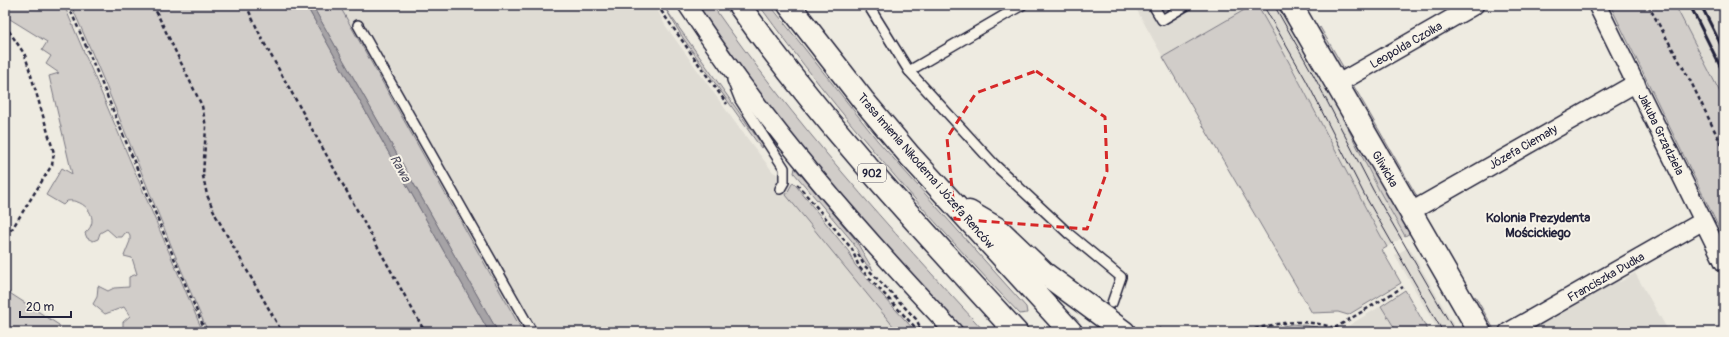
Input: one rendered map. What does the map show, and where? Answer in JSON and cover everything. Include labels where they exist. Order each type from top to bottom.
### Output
[{"type":"main road","name":"902","points":[[739,5],[817,106],[871,172],[1016,332]]},
{"type":"main road","name":"Trasa imienia Nikodema i Józefa Renców","points":[[789,5],[863,100],[948,199],[1071,332]]},
{"type":"main road","name":"Gliwicka","points":[[1291,5],[1480,332]]},
{"type":"main road","points":[[948,199],[998,229],[1044,273],[1124,332]]},
{"type":"street","points":[[687,5],[761,110],[822,187],[890,264],[954,332]]},
{"type":"street","name":"Leopolda Czoika","points":[[1337,84],[1475,5]]},
{"type":"street","name":"Jakuba Grządziela","points":[[1597,5],[1724,263]]},
{"type":"street","name":"Józefa Ciemały","points":[[1410,212],[1636,83]]},
{"type":"street","name":"Franciszka Dudka","points":[[1508,332],[1703,221]]},
{"type":"lane","points":[[868,5],[909,71],[994,164],[1069,234],[1121,277],[1112,302]]},
{"type":"lane","points":[[909,71],[1022,5]]},
{"type":"lane","points":[[1153,5],[1162,20],[1187,5]]},
{"type":"lane","points":[[358,25],[532,332]]},
{"type":"lane","points":[[723,58],[740,100],[784,168],[784,182],[780,189]]},
{"type":"path","points":[[68,5],[103,84],[182,280],[206,332]]},
{"type":"path","points":[[153,5],[202,106],[206,127],[203,176],[207,195],[216,216],[282,332]]},
{"type":"path","points":[[246,5],[263,41],[425,332]]},
{"type":"path","points":[[657,5],[730,110]]},
{"type":"path","points":[[1648,5],[1691,82],[1724,150]]},
{"type":"path","points":[[5,25],[25,55],[54,153],[52,165],[12,229],[5,234]]},
{"type":"path","points":[[796,181],[799,188],[852,249],[859,267],[914,326],[921,329]]},
{"type":"path","points":[[1307,332],[1335,328],[1403,287]]},
{"type":"path","points":[[1241,332],[1288,321],[1313,322],[1335,328]]},
{"type":"path","points":[[1153,332],[1158,328],[1162,332]]},
{"type":"highlighted area","points":[[1036,71],[1105,117],[1107,171],[1087,229],[955,219],[947,138],[976,93]]},
{"type":"shaded area","points":[[5,5],[64,5],[203,332],[123,332],[123,322],[130,316],[124,307],[105,314],[93,304],[97,297],[98,286],[108,291],[114,288],[129,287],[129,277],[137,274],[132,258],[124,256],[130,241],[130,235],[128,232],[122,237],[116,237],[107,229],[100,233],[98,239],[93,241],[87,238],[85,233],[90,228],[92,216],[85,206],[74,201],[67,201],[63,205],[46,195],[62,168],[72,174],[49,76],[59,73],[46,64],[51,56],[42,50],[47,42],[5,16]]},
{"type":"shaded area","points":[[71,5],[306,5],[489,332],[208,332]]},
{"type":"shaded area","points":[[312,5],[339,5],[523,332],[498,332]]},
{"type":"shaded area","points":[[339,5],[655,5],[665,25],[734,121],[773,172],[796,184],[797,188],[849,252],[855,265],[916,331],[922,332],[523,332]]},
{"type":"shaded area","points":[[698,5],[712,5],[775,90],[843,173],[985,332],[966,332],[858,216],[771,109]]},
{"type":"shaded area","points":[[759,5],[770,5],[877,140],[1026,307],[1027,313],[1020,314],[918,202],[820,86]]},
{"type":"shaded area","points":[[1134,5],[1253,5],[1163,57]]},
{"type":"shaded area","points":[[1253,5],[1257,5],[1387,247],[1382,250],[1401,283],[1348,315],[1338,312],[1312,313],[1163,57]]},
{"type":"shaded area","points":[[1257,5],[1281,5],[1330,93],[1380,192],[1405,236],[1387,247],[1297,76]]},
{"type":"shaded area","points":[[1610,5],[1675,5],[1724,100],[1724,238]]},
{"type":"shaded area","points":[[1675,5],[1724,5],[1724,100]]},
{"type":"shaded area","points":[[665,8],[763,146],[761,148],[683,38]]},
{"type":"shaded area","points":[[1320,27],[1345,70],[1338,68],[1317,31]]},
{"type":"shaded area","points":[[1352,83],[1418,198],[1412,197],[1350,90]]},
{"type":"shaded area","points":[[1330,93],[1412,232],[1405,236],[1380,192]]},
{"type":"shaded area","points":[[795,168],[855,239],[873,270],[864,262],[852,241],[794,173]]},
{"type":"shaded area","points":[[793,182],[849,252],[855,265],[916,332],[898,332],[786,195]]},
{"type":"shaded area","points":[[1409,247],[1455,327],[1457,326],[1461,332],[1439,332],[1395,255]]},
{"type":"shaded area","points":[[1635,273],[1669,332],[1520,332],[1615,279],[1620,282]]},
{"type":"shaded area","points":[[5,290],[59,325],[60,332],[5,332]]},
{"type":"shaded area","points":[[1405,290],[1429,332],[1397,332],[1381,306]]},
{"type":"shaded area","points":[[1475,296],[1495,331],[1488,329],[1472,301]]},
{"type":"shaded area","points":[[1381,306],[1397,332],[1338,332]]},
{"type":"shaded area","points":[[1292,324],[1317,327],[1285,332],[1259,332]]},
{"type":"water","name":"Rawa","points":[[306,5],[312,5],[498,332],[489,332]]},
{"type":"tram line","points":[[1263,5],[1306,80],[1364,194],[1443,332]]},
{"type":"tram line","points":[[1274,5],[1314,76],[1373,190],[1455,332]]},
{"type":"railway","points":[[1690,5],[1724,74]]},
{"type":"railway","points":[[1701,5],[1724,51]]},
{"type":"railway","points":[[1718,5],[1724,17]]},
{"type":"district","name":"Kolonia Prezydenta Mościckiego","points":[[1538,224]]}]
